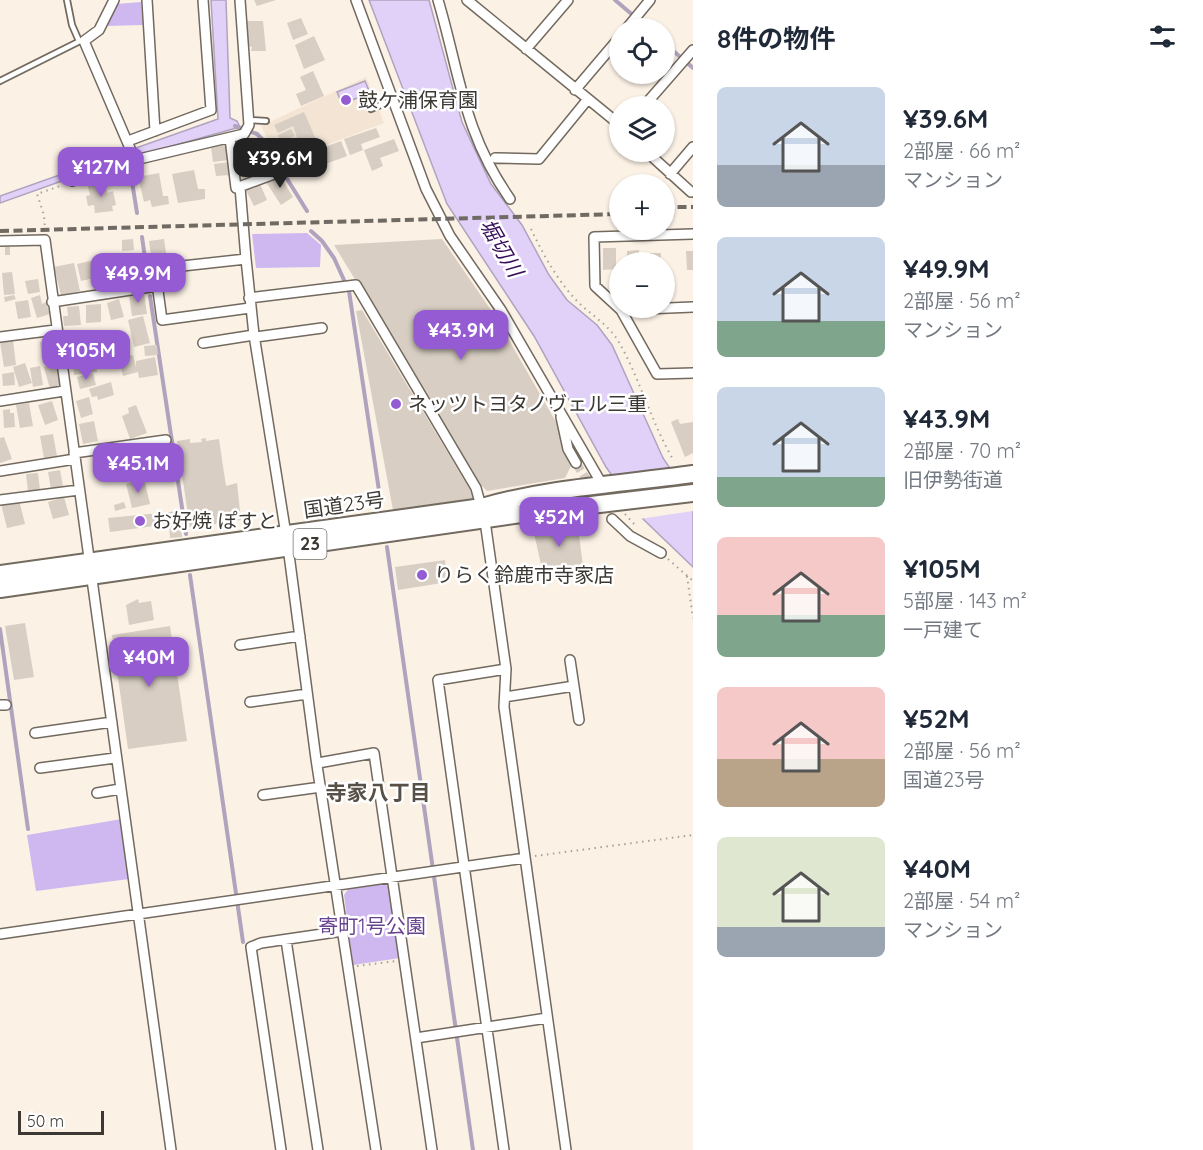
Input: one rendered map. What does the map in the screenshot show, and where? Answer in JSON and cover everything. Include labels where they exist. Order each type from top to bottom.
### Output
[{"type":"highway","name":"国道23号","points":[[484,514],[516,497],[605,485],[683,470]]},
{"type":"highway","name":"国道23号","points":[[0,589],[90,569],[286,541],[484,514],[620,503],[693,493]]},
{"type":"highway","name":"国道23号","points":[[0,574],[90,569]]},
{"type":"street","points":[[114,0],[99,30],[81,41],[135,160]]},
{"type":"street","points":[[147,0],[155,131]]},
{"type":"street","points":[[129,143],[211,110],[203,0]]},
{"type":"street","points":[[72,182],[135,160],[230,138],[247,126],[240,0]]},
{"type":"street","points":[[356,0],[426,189],[450,236],[501,310],[605,485]]},
{"type":"street","points":[[438,0],[455,72],[477,143],[493,175],[510,199]]},
{"type":"street","points":[[466,0],[609,116]]},
{"type":"street","points":[[526,49],[568,0]]},
{"type":"street","points":[[635,18],[650,0]]},
{"type":"street","points":[[575,90],[609,50]]},
{"type":"street","points":[[653,96],[688,56]]},
{"type":"street","points":[[495,158],[539,159],[588,99]]},
{"type":"street","points":[[230,138],[236,188],[274,174]]},
{"type":"street","points":[[657,162],[670,174],[693,147]]},
{"type":"street","points":[[675,178],[691,192]]},
{"type":"street","points":[[240,187],[250,303],[376,1150]]},
{"type":"street","points":[[609,299],[595,286],[594,237],[693,234]]},
{"type":"street","points":[[0,241],[45,240],[55,330],[171,1150]]},
{"type":"street","points":[[246,259],[155,269],[162,320],[356,285],[477,488],[484,514],[506,669],[504,707],[566,1150]]},
{"type":"street","points":[[52,302],[157,286]]},
{"type":"street","points":[[675,308],[693,307]]},
{"type":"street","points":[[626,318],[657,374],[693,373]]},
{"type":"street","points":[[203,343],[322,328]]},
{"type":"street","points":[[0,337],[55,330]]},
{"type":"street","points":[[60,363],[103,356]]},
{"type":"street","points":[[0,400],[64,391]]},
{"type":"street","points":[[560,412],[568,449],[576,463]]},
{"type":"street","points":[[0,471],[166,440]]},
{"type":"street","points":[[0,500],[79,490]]},
{"type":"street","points":[[612,519],[630,536],[661,553]]},
{"type":"street","points":[[240,645],[300,636]]},
{"type":"street","points":[[570,660],[579,720]]},
{"type":"street","points":[[504,1150],[438,680],[506,669]]},
{"type":"street","points":[[505,697],[574,686]]},
{"type":"street","points":[[250,702],[307,694]]},
{"type":"street","points":[[35,733],[112,722]]},
{"type":"street","points":[[318,763],[374,753],[432,1150]]},
{"type":"street","points":[[40,768],[115,758]]},
{"type":"street","points":[[263,795],[321,787]]},
{"type":"street","points":[[97,793],[120,789]]},
{"type":"street","points":[[0,934],[525,858]]},
{"type":"street","points":[[281,1150],[252,947],[343,931]]},
{"type":"street","points":[[286,940],[318,1150]]},
{"type":"street","points":[[416,1038],[547,1018]]},
{"type":"lane","points":[[0,81],[81,41],[67,0]]},
{"type":"lane","points":[[371,109],[392,100]]},
{"type":"lane","points":[[247,126],[266,121]]},
{"type":"path","points":[[45,240],[44,215],[37,194],[72,182]]},
{"type":"path","points":[[531,229],[546,259],[565,286],[607,326],[620,344],[663,443],[683,470]]},
{"type":"path","points":[[693,581],[687,576],[693,618]]},
{"type":"path","points":[[525,858],[693,835]]},
{"type":"path","points":[[348,968],[405,959]]},
{"type":"shaded area","name":"鼓ケ浦保育園","points":[[366,77],[384,123],[281,162],[261,126]]},
{"type":"green space","points":[[141,2],[143,25],[106,26],[116,4]]},
{"type":"green space","points":[[307,233],[321,245],[320,267],[256,268],[252,234]]},
{"type":"green space","points":[[122,819],[129,879],[36,891],[27,835]]},
{"type":"green space","name":"寄町1号公園","points":[[383,883],[390,888],[400,958],[353,965],[344,895],[349,888]]},
{"type":"water","points":[[211,0],[226,0],[230,118],[237,121],[240,127],[118,161],[0,203],[0,196],[218,119]]},
{"type":"water","name":"堀切川","points":[[369,0],[429,0],[462,122],[491,184],[522,225],[549,275],[567,300],[597,325],[612,345],[663,458],[681,485],[693,496],[693,567],[643,519],[606,467],[534,336],[447,204]]},
{"type":"water","points":[[365,81],[370,93],[342,104],[337,92]]},
{"type":"pier","points":[[609,477],[683,483],[693,493],[693,511],[639,519]]},
{"type":"building","points":[[254,0],[276,0],[257,6]]},
{"type":"building","points":[[301,18],[308,34],[293,40],[287,23]]},
{"type":"building","points":[[247,21],[263,21],[266,51],[251,51],[252,47],[248,46]]},
{"type":"building","points":[[314,36],[325,60],[304,69],[295,45]]},
{"type":"building","points":[[313,71],[324,96],[301,106],[296,94],[306,90],[300,77]]},
{"type":"building","points":[[304,112],[318,144],[282,159],[276,146],[297,137],[293,126],[278,133],[274,125]]},
{"type":"building","points":[[376,128],[380,137],[361,144],[363,150],[350,155],[344,139]]},
{"type":"building","points":[[291,129],[295,136],[281,142],[278,135]]},
{"type":"building","points":[[394,139],[399,151],[380,158],[383,166],[372,171],[364,150]]},
{"type":"building","points":[[341,141],[347,156],[320,166],[314,151]]},
{"type":"building","points":[[226,144],[229,160],[213,162],[211,147]]},
{"type":"building","points":[[229,162],[230,175],[216,176],[214,164]]},
{"type":"building","points":[[194,170],[198,189],[205,189],[205,199],[178,203],[172,174]]},
{"type":"building","points":[[159,173],[163,196],[168,196],[169,204],[152,207],[150,200],[144,202],[138,177]]},
{"type":"building","points":[[279,174],[293,197],[281,205],[266,182]]},
{"type":"building","points":[[105,181],[107,193],[113,191],[116,205],[112,206],[113,211],[95,213],[94,205],[88,206],[86,196],[90,195],[87,184]]},
{"type":"building","points":[[260,184],[267,200],[254,206],[246,190]]},
{"type":"building","points":[[133,239],[134,250],[122,251],[122,240]]},
{"type":"building","points":[[164,239],[167,259],[152,262],[149,241]]},
{"type":"building","points":[[442,239],[495,316],[556,422],[571,466],[565,478],[487,491],[480,484],[334,245]]},
{"type":"building","points":[[5,247],[10,247],[10,255],[5,255]]},
{"type":"building","points":[[603,248],[616,248],[616,252],[609,252],[609,270],[603,270]]},
{"type":"building","points":[[686,251],[693,251],[693,270],[687,270]]},
{"type":"building","points":[[94,260],[98,277],[81,281],[77,264]]},
{"type":"building","points":[[74,263],[80,291],[61,295],[54,267]]},
{"type":"building","points":[[121,268],[123,284],[109,286],[107,269]]},
{"type":"building","points":[[12,272],[15,294],[4,295],[2,273]]},
{"type":"building","points":[[38,279],[40,292],[28,294],[25,281]]},
{"type":"building","points":[[144,293],[147,314],[132,316],[129,295]]},
{"type":"building","points":[[14,295],[16,299],[5,302],[4,297]]},
{"type":"building","points":[[40,295],[42,304],[46,302],[50,314],[37,318],[31,298]]},
{"type":"building","points":[[119,299],[124,317],[111,320],[107,303]]},
{"type":"building","points":[[28,300],[31,317],[18,319],[15,302]]},
{"type":"building","points":[[101,304],[101,322],[86,323],[86,305]]},
{"type":"building","points":[[79,306],[81,325],[64,326],[63,316],[68,316],[67,307]]},
{"type":"building","name":"ネッツトヨタノヴェル三重","points":[[362,310],[475,498],[393,510],[356,311]]},
{"type":"building","points":[[143,316],[150,343],[134,347],[128,320]]},
{"type":"building","points":[[13,340],[16,365],[4,367],[0,342]]},
{"type":"building","points":[[53,340],[55,357],[42,359],[40,342]]},
{"type":"building","points":[[157,345],[158,355],[145,356],[144,346]]},
{"type":"building","points":[[133,355],[136,367],[136,361],[155,357],[158,375],[139,378],[138,372],[123,376],[119,358]]},
{"type":"building","points":[[95,361],[97,372],[74,375],[73,363]]},
{"type":"building","points":[[25,363],[32,383],[19,387],[13,367]]},
{"type":"building","points":[[55,364],[62,386],[50,389],[44,367]]},
{"type":"building","points":[[40,366],[43,385],[33,387],[30,368]]},
{"type":"building","points":[[14,372],[15,385],[3,386],[2,374]]},
{"type":"building","points":[[93,373],[96,385],[80,389],[77,377]]},
{"type":"building","points":[[111,382],[114,395],[98,400],[97,396],[92,397],[89,389]]},
{"type":"building","points":[[89,397],[93,414],[81,418],[76,401]]},
{"type":"building","points":[[52,401],[58,420],[45,425],[38,405]]},
{"type":"building","points":[[29,403],[33,426],[20,428],[16,405]]},
{"type":"building","points":[[136,405],[147,433],[130,439],[122,416],[129,413],[128,408]]},
{"type":"building","points":[[10,409],[10,413],[14,413],[15,427],[4,428],[3,410]]},
{"type":"building","points":[[678,419],[680,424],[693,422],[693,453],[685,457],[671,422]]},
{"type":"building","points":[[94,421],[98,441],[83,444],[79,424]]},
{"type":"building","points":[[53,434],[57,456],[44,458],[40,436]]},
{"type":"building","points":[[4,437],[12,459],[0,463],[0,438]]},
{"type":"building","points":[[206,438],[206,441],[219,439],[226,486],[237,483],[241,520],[190,528],[177,441],[190,439],[190,443],[202,442],[201,439]]},
{"type":"building","points":[[135,452],[137,474],[120,475],[119,454]]},
{"type":"building","points":[[60,470],[63,486],[51,489],[48,472]]},
{"type":"building","points":[[38,473],[40,490],[28,491],[26,474]]},
{"type":"building","points":[[144,479],[150,504],[132,508],[126,484]]},
{"type":"building","points":[[64,497],[69,515],[53,519],[48,502]]},
{"type":"building","points":[[19,500],[25,524],[7,528],[1,504]]},
{"type":"building","points":[[124,502],[126,508],[115,511],[114,505]]},
{"type":"building","points":[[180,511],[182,537],[170,538],[169,524],[110,532],[108,518]]},
{"type":"building","points":[[578,527],[583,566],[542,569],[534,533]]},
{"type":"building","name":"りらく鈴鹿市寺家店","points":[[445,560],[448,582],[398,590],[395,567]]},
{"type":"building","points":[[138,599],[139,603],[151,601],[154,620],[129,625],[126,605]]},
{"type":"building","points":[[25,623],[34,677],[14,680],[5,626]]},
{"type":"building","points":[[170,626],[187,741],[128,749],[112,635]]},
{"type":"waterway","points":[[615,0],[636,18]]},
{"type":"waterway","points":[[675,52],[693,68]]},
{"type":"waterway","points":[[235,126],[257,134],[263,140],[307,211]]},
{"type":"waterway","points":[[130,169],[137,213]]},
{"type":"waterway","points":[[311,231],[322,241],[334,258],[349,291],[381,504]]},
{"type":"waterway","points":[[142,237],[149,286]]},
{"type":"waterway","points":[[150,296],[186,534]]},
{"type":"waterway","points":[[387,547],[473,1150]]},
{"type":"waterway","points":[[190,575],[243,942]]},
{"type":"waterway","points":[[0,629],[28,829]]},
{"type":"tunnel","points":[[576,463],[591,487]]},
{"type":"railway","points":[[675,207],[693,207]]},
{"type":"railway","points":[[0,231],[609,214]]},
{"type":"place","name":"鼓ケ浦保育園","points":[[346,100]]},
{"type":"place","name":"ネッツトヨタノヴェル三重","points":[[396,404]]},
{"type":"place","name":"お好焼 ぽすと","points":[[140,521]]},
{"type":"place","name":"りらく鈴鹿市寺家店","points":[[422,575]]},
{"type":"district","name":"寺家八丁目","points":[[378,793]]}]
